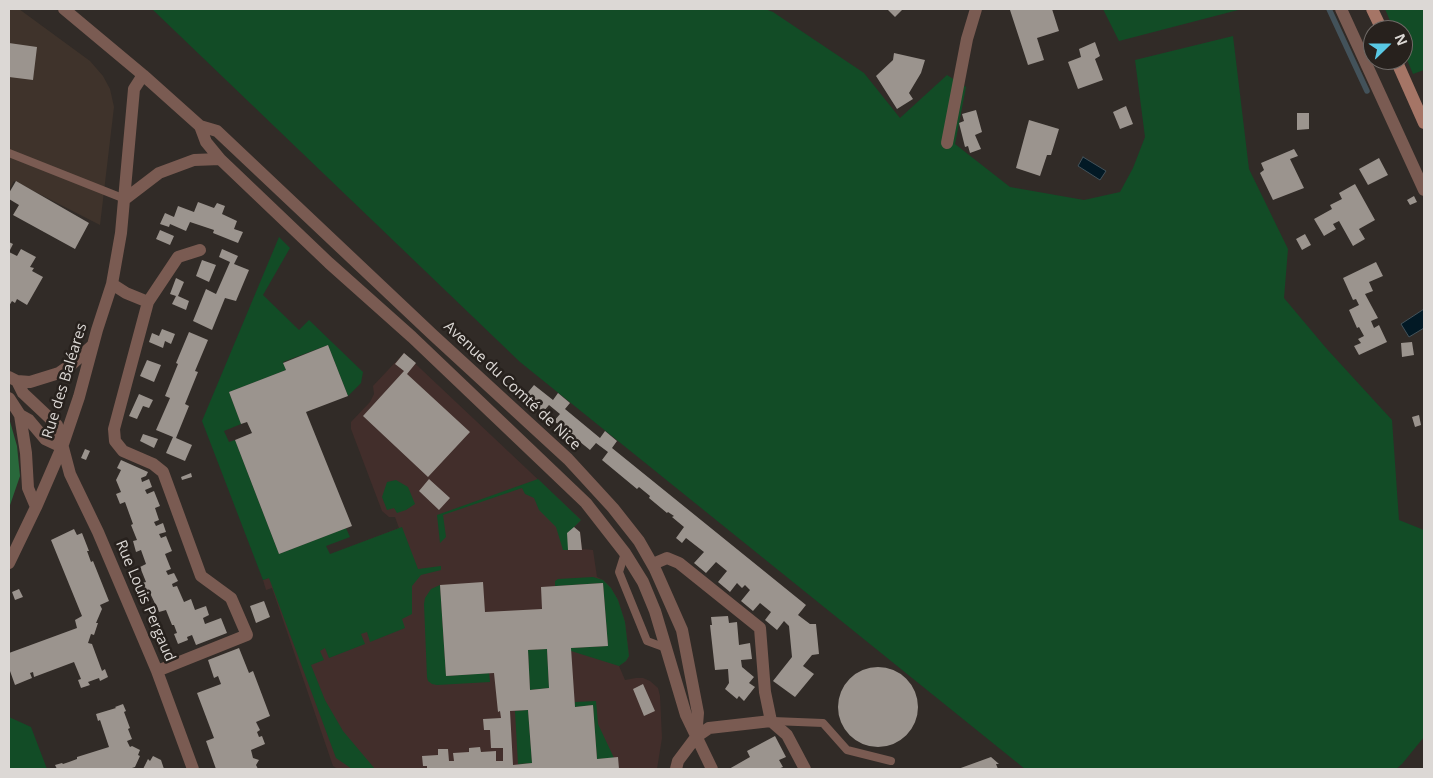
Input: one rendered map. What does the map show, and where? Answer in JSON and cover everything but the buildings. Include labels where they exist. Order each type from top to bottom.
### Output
[{"type":"street","name":"Avenue du Comté de Nice","points":[[64,9],[144,75],[200,126],[217,131],[433,335],[568,459],[613,508],[639,541],[653,564],[682,630],[698,713],[696,737]]},
{"type":"street","points":[[947,143],[967,38],[976,9]]},
{"type":"street","points":[[1341,9],[1424,190]]},
{"type":"street","points":[[1400,70],[1424,123]]},
{"type":"street","name":"Rue des Baléares","points":[[9,563],[62,447],[112,284],[125,199],[134,89],[144,75]]},
{"type":"street","name":"Avenue du Comté de Nice","points":[[200,126],[206,142],[220,159],[328,263],[412,336],[586,503],[625,553],[643,582],[655,611],[686,716],[696,737]]},
{"type":"street","points":[[125,199],[158,172],[194,160],[220,159]]},
{"type":"street","points":[[157,671],[247,635],[231,598],[200,576],[163,472],[153,464],[123,451],[115,441],[114,429],[148,302],[178,257],[200,250]]},
{"type":"street","points":[[112,284],[126,293],[148,302]]},
{"type":"street","points":[[13,379],[30,382],[60,373],[94,343]]},
{"type":"street","name":"Rue Louis Pergaud","points":[[13,379],[23,393],[57,425],[70,474],[94,524],[157,671],[193,769]]},
{"type":"street","points":[[9,398],[20,415],[26,453],[28,488],[36,507]]},
{"type":"street","points":[[20,415],[29,420],[45,439],[62,447]]},
{"type":"street","points":[[653,564],[667,558],[679,563],[760,628],[765,692],[771,721],[787,735],[805,769]]},
{"type":"street","points":[[676,769],[678,761],[696,737],[710,728],[771,721]]},
{"type":"street","points":[[696,737],[712,769]]},
{"type":"lane","points":[[9,153],[125,199]]},
{"type":"lane","points":[[625,553],[619,572],[647,641],[666,648]]},
{"type":"lane","points":[[771,721],[823,723],[847,750],[890,761]]},
{"type":"shaded area","points":[[9,9],[19,9],[90,61],[103,76],[110,89],[114,107],[100,225],[14,181],[9,190]]},
{"type":"shaded area","points":[[404,353],[581,520],[574,527],[580,532],[582,549],[593,550],[597,577],[611,588],[618,600],[625,622],[629,656],[619,666],[625,680],[643,678],[658,688],[662,738],[657,769],[338,769],[333,766],[272,588],[266,590],[263,580],[399,528],[395,517],[389,517],[382,511],[351,429],[351,422],[370,402],[374,394],[373,386]]},
{"type":"green space","points":[[152,9],[765,9],[773,12],[864,73],[900,118],[947,75],[966,87],[955,144],[1010,187],[1084,200],[1120,192],[1133,168],[1145,137],[1135,60],[1233,36],[1249,169],[1288,249],[1284,298],[1326,348],[1392,420],[1399,520],[1424,530],[1424,737],[1396,769],[1025,769],[520,362]]},
{"type":"green space","points":[[1103,9],[1242,9],[1119,41]]},
{"type":"green space","points":[[1385,9],[1424,9],[1424,70],[1413,74],[1411,70],[1413,70],[1413,20],[1390,20]]},
{"type":"green space","points":[[279,237],[290,248],[263,295],[299,330],[309,320],[363,372],[361,383],[348,396],[328,345],[283,362],[286,370],[229,392],[241,424],[224,431],[229,442],[235,440],[279,554],[346,528],[350,537],[326,546],[330,554],[402,527],[418,569],[441,566],[441,570],[421,575],[412,586],[412,614],[402,619],[405,628],[370,642],[367,632],[361,634],[365,644],[329,658],[325,648],[320,651],[324,660],[311,665],[325,700],[343,731],[375,769],[352,769],[336,758],[269,578],[263,580],[202,421]]},
{"type":"green space","points":[[9,418],[17,446],[20,476],[9,508]]},
{"type":"green space","points":[[538,479],[581,520],[574,527],[568,550],[563,550],[556,527],[539,510],[534,498],[525,494],[522,488],[443,515],[446,537],[440,543],[437,515]]},
{"type":"green space","points":[[396,480],[408,487],[415,504],[397,513],[394,508],[387,510],[382,497],[387,482]]},
{"type":"green space","points":[[593,577],[603,580],[611,588],[618,600],[625,622],[629,656],[619,666],[571,651],[571,648],[608,646],[603,583],[555,586],[555,581],[558,579]]},
{"type":"green space","points":[[440,585],[446,676],[489,673],[490,682],[437,685],[428,681],[424,604],[425,598],[431,589]]},
{"type":"green space","points":[[547,649],[549,688],[530,690],[528,650]]},
{"type":"green space","points":[[596,701],[598,724],[614,758],[597,759],[593,705],[575,707],[575,702]]},
{"type":"green space","points":[[528,710],[532,763],[518,764],[515,711]]},
{"type":"green space","points":[[9,717],[31,727],[47,769],[9,769]]},
{"type":"water","points":[[1083,157],[1106,171],[1100,180],[1078,166]]},
{"type":"water","points":[[1424,309],[1424,328],[1409,337],[1401,324]]},
{"type":"waterway","points":[[1329,9],[1367,91]]}]
